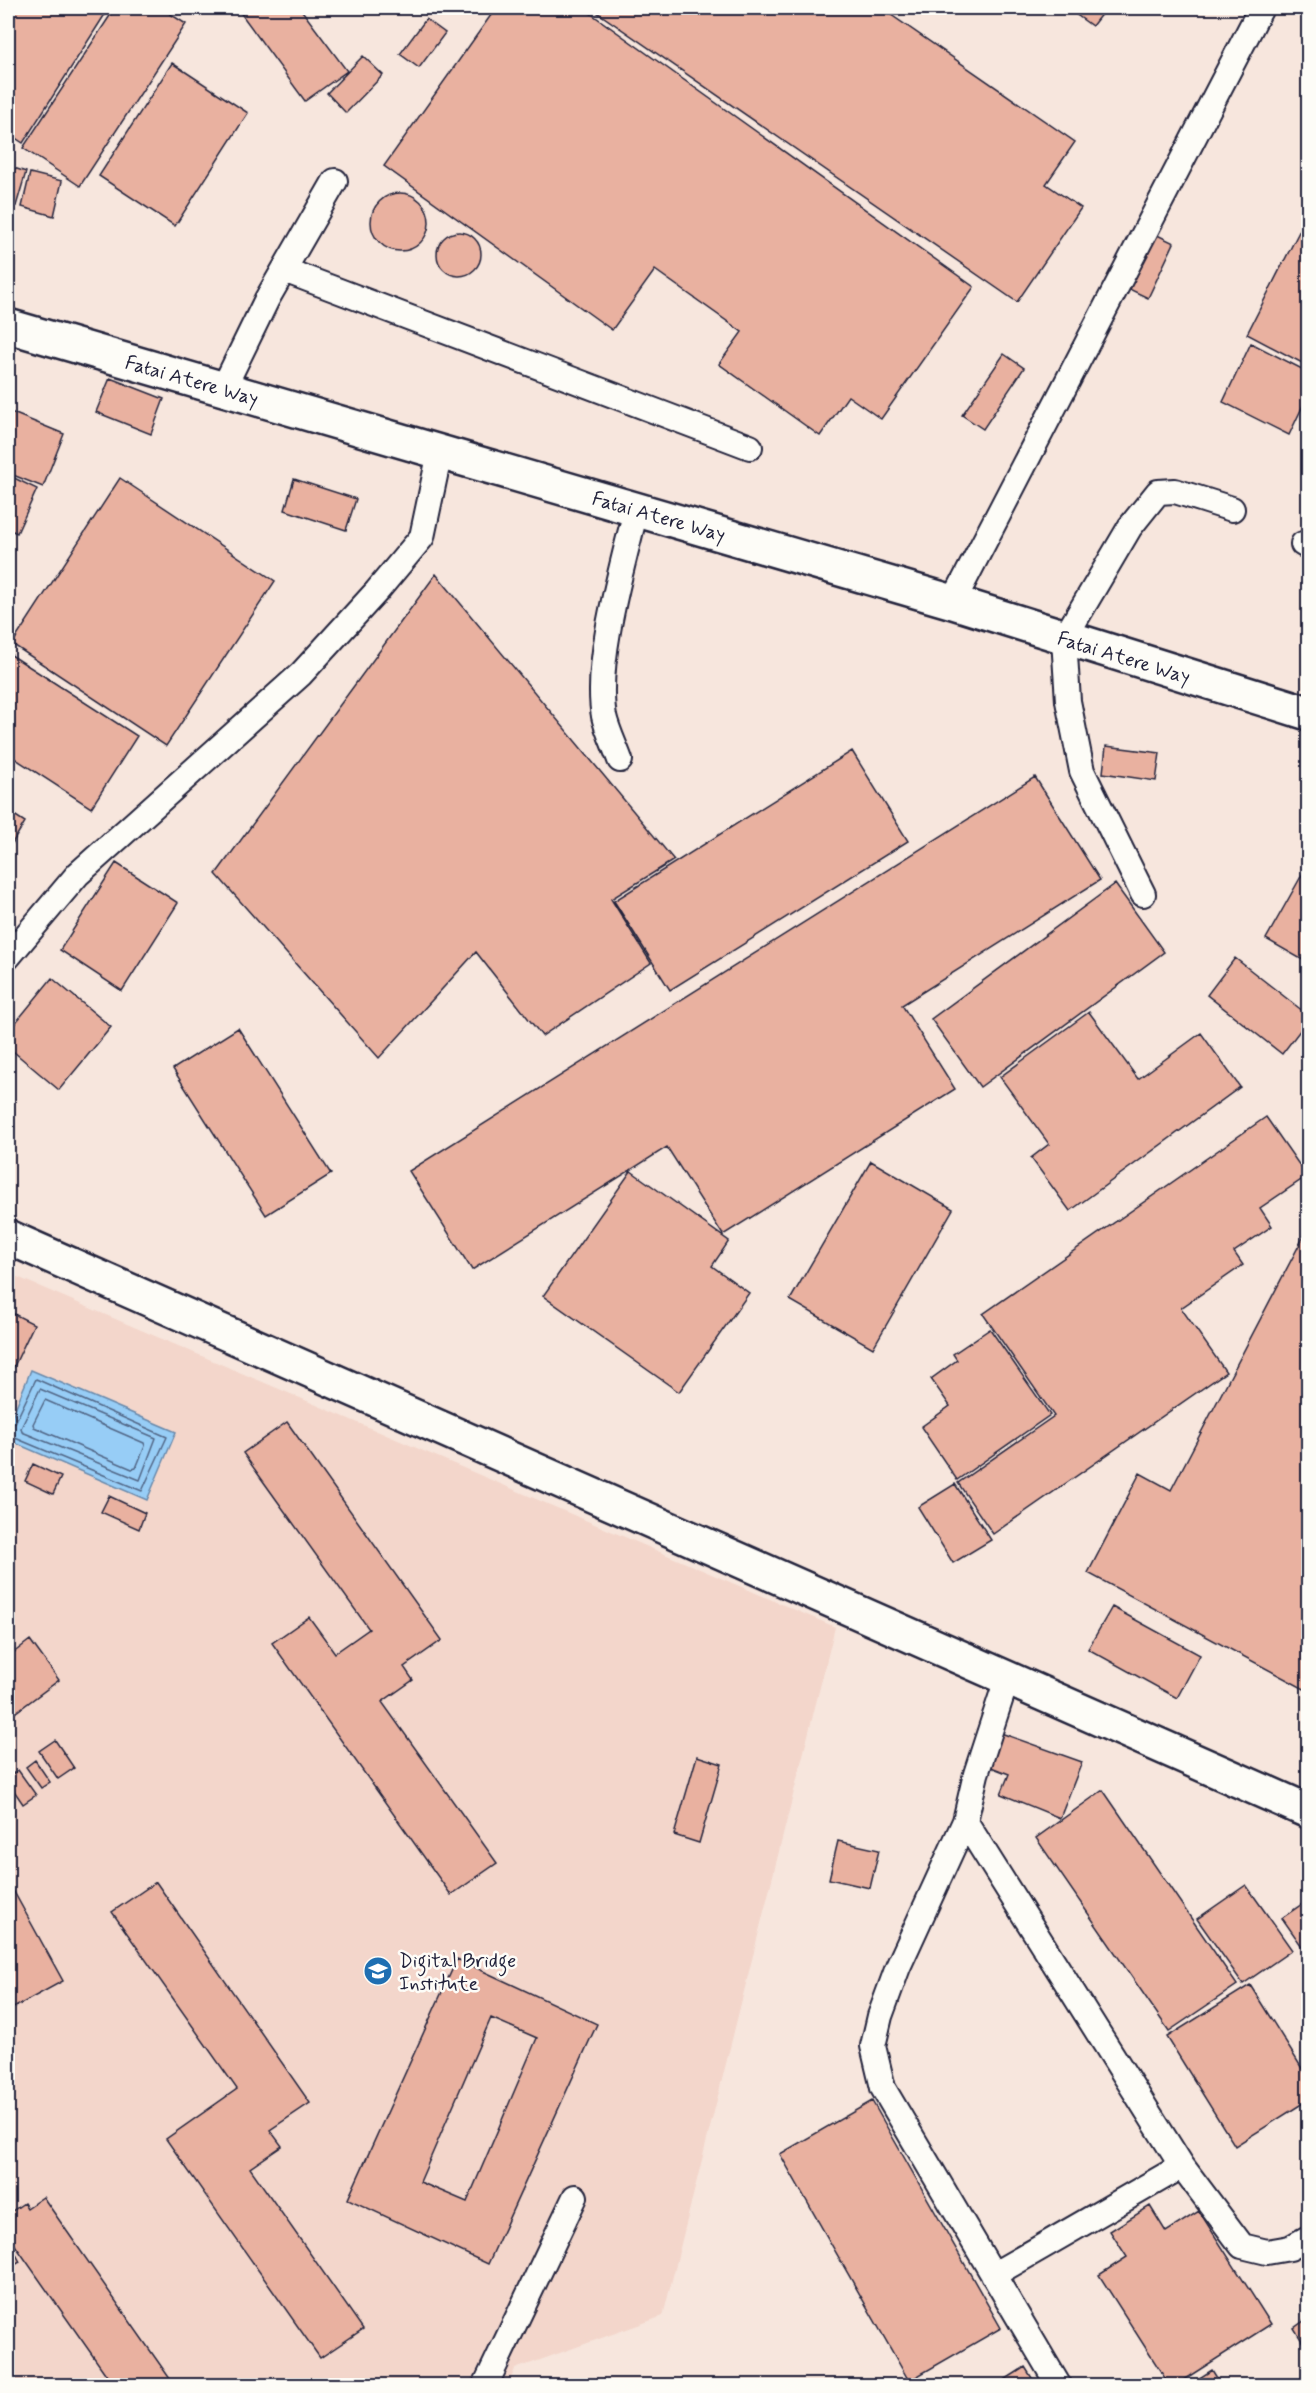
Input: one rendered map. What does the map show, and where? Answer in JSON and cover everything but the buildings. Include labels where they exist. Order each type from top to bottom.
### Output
[{"type":"street","name":"Fatai Atere Way","points":[[8,326],[952,602],[1064,639],[1308,712]]},
{"type":"street","points":[[8,1237],[1308,1811]]},
{"type":"lane","points":[[952,602],[1261,8]]},
{"type":"lane","points":[[223,389],[284,270],[335,182]]},
{"type":"lane","points":[[284,270],[750,447]]},
{"type":"lane","points":[[8,957],[78,873],[300,674],[378,591],[422,537],[440,452]]},
{"type":"lane","points":[[1143,894],[1082,771],[1068,700],[1064,639],[1130,527],[1158,492],[1175,491],[1232,509]]},
{"type":"lane","points":[[620,760],[604,716],[604,674],[613,607],[636,510]]},
{"type":"lane","points":[[1007,1679],[976,1774],[965,1821],[898,1967],[880,2016],[873,2046],[883,2088],[1059,2385]]},
{"type":"lane","points":[[965,1821],[1182,2166],[1242,2246],[1267,2252],[1290,2247],[1308,2238]]},
{"type":"lane","points":[[993,2274],[1182,2166]]},
{"type":"lane","points":[[485,2385],[575,2197]]},
{"type":"shaded area","name":"Digital Bridge Institute","points":[[8,1273],[835,1627],[663,2316],[515,2369],[508,2385],[8,2385]]},
{"type":"water","points":[[31,1370],[176,1432],[147,1500],[8,1440],[8,1426]]},
{"type":"place","name":"Digital Bridge Institute","points":[[378,1971]]}]
